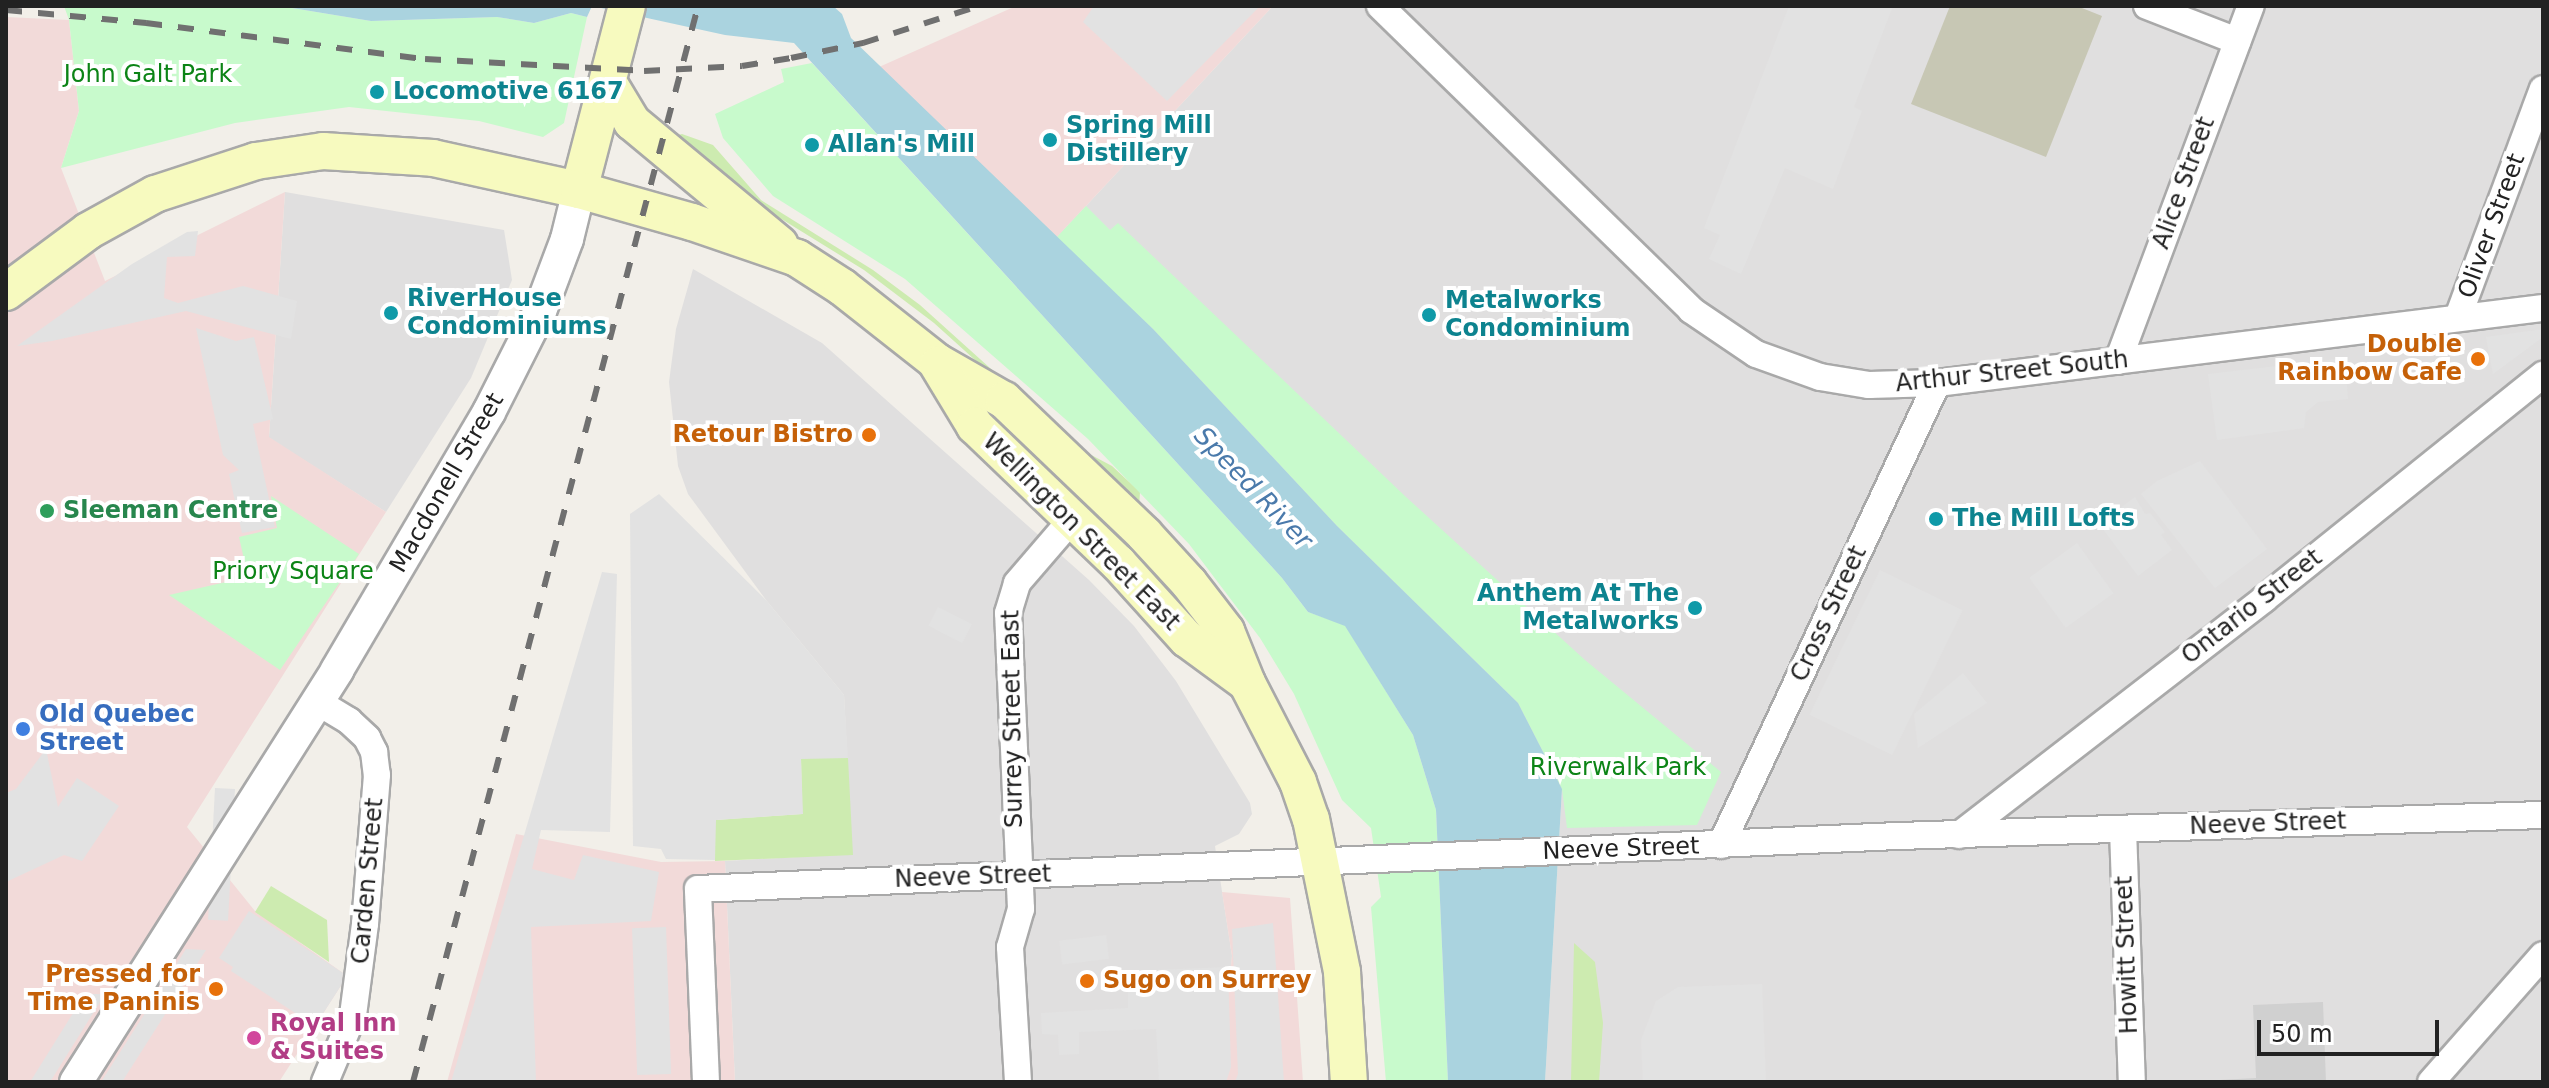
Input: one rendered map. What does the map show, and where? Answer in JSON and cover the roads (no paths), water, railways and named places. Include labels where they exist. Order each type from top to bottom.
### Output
[{"type":"main road","name":"Macdonell Street","points":[[579,190],[623,21]]},
{"type":"main road","points":[[608,82],[632,122],[797,258]]},
{"type":"main road","name":"Wellington Street East","points":[[6,292],[88,231],[155,194],[206,176],[290,154],[323,151],[433,158],[579,190],[692,222],[797,258],[842,287],[937,362],[1004,400],[1144,534],[1189,583],[1226,631],[1247,683],[1298,782],[1322,862],[1342,972],[1349,1082]]},
{"type":"main road","name":"Wellington Street East","points":[[937,362],[975,426],[1127,573],[1187,639],[1247,683]]},
{"type":"street","name":"Arthur Street South","points":[[1380,6],[1655,278],[1719,332],[1756,354],[1820,377],[1869,385],[1937,383],[2543,308]]},
{"type":"street","points":[[2147,6],[2237,41]]},
{"type":"street","name":"Alice Street","points":[[2118,361],[2251,6]]},
{"type":"street","name":"Oliver Street","points":[[2458,317],[2543,89]]},
{"type":"street","name":"Macdonell Street","points":[[76,1082],[316,701],[455,472],[521,352],[567,239],[579,190]]},
{"type":"street","name":"Ontario Street","points":[[1959,835],[2264,599],[2543,375]]},
{"type":"street","name":"Cross Street","points":[[1721,845],[1937,383]]},
{"type":"street","name":"Surrey Street East","points":[[1018,1082],[1010,947],[1021,909],[1009,601],[1017,583],[1072,519]]},
{"type":"street","name":"Carden Street","points":[[316,701],[349,721],[367,738],[374,752],[377,775],[365,924],[353,1015],[325,1082]]},
{"type":"street","name":"Neeve Street","points":[[706,1082],[698,889],[1430,856],[2543,815]]},
{"type":"street","name":"Howitt Street","points":[[2123,829],[2132,1082]]},
{"type":"street","points":[[2431,1082],[2543,955]]},
{"type":"water","points":[[280,6],[592,6],[587,17],[571,13],[534,23],[497,17],[371,21]]},
{"type":"water","name":"Speed River","points":[[592,6],[833,6],[842,14],[851,38],[1153,329],[1337,526],[1518,703],[1562,789],[1545,1082],[1448,1082],[1436,810],[1413,735],[1345,626],[1308,612],[1282,578],[794,43],[725,35]]},
{"type":"railway","points":[[413,1082],[698,6]]},
{"type":"railway","points":[[6,10],[146,23],[425,59],[644,71],[742,66],[791,58],[863,43],[979,6]]},
{"type":"place","name":"Locomotive 6167","points":[[377,92]]},
{"type":"place","name":"Spring Mill Distillery","points":[[1050,140]]},
{"type":"place","name":"Allan's Mill","points":[[812,145]]},
{"type":"place","name":"RiverHouse Condominiums","points":[[391,313]]},
{"type":"place","name":"Metalworks Condominium","points":[[1429,315]]},
{"type":"place","name":"Double Rainbow Cafe","points":[[2478,359]]},
{"type":"place","name":"Retour Bistro","points":[[869,435]]},
{"type":"place","name":"Sleeman Centre","points":[[47,511]]},
{"type":"place","name":"The Mill Lofts","points":[[1936,519]]},
{"type":"place","name":"Anthem At The Metalworks","points":[[1695,608]]},
{"type":"place","name":"Old Quebec Street","points":[[23,729]]},
{"type":"place","name":"Sugo on Surrey","points":[[1087,981]]},
{"type":"place","name":"Pressed for Time Paninis","points":[[216,989]]},
{"type":"place","name":"Royal Inn & Suites","points":[[254,1038]]},
{"type":"park label","name":"John Galt Park","points":[[148,75]]},
{"type":"park label","name":"Priory Square","points":[[293,572]]},
{"type":"park label","name":"Riverwalk Park","points":[[1618,768]]}]
